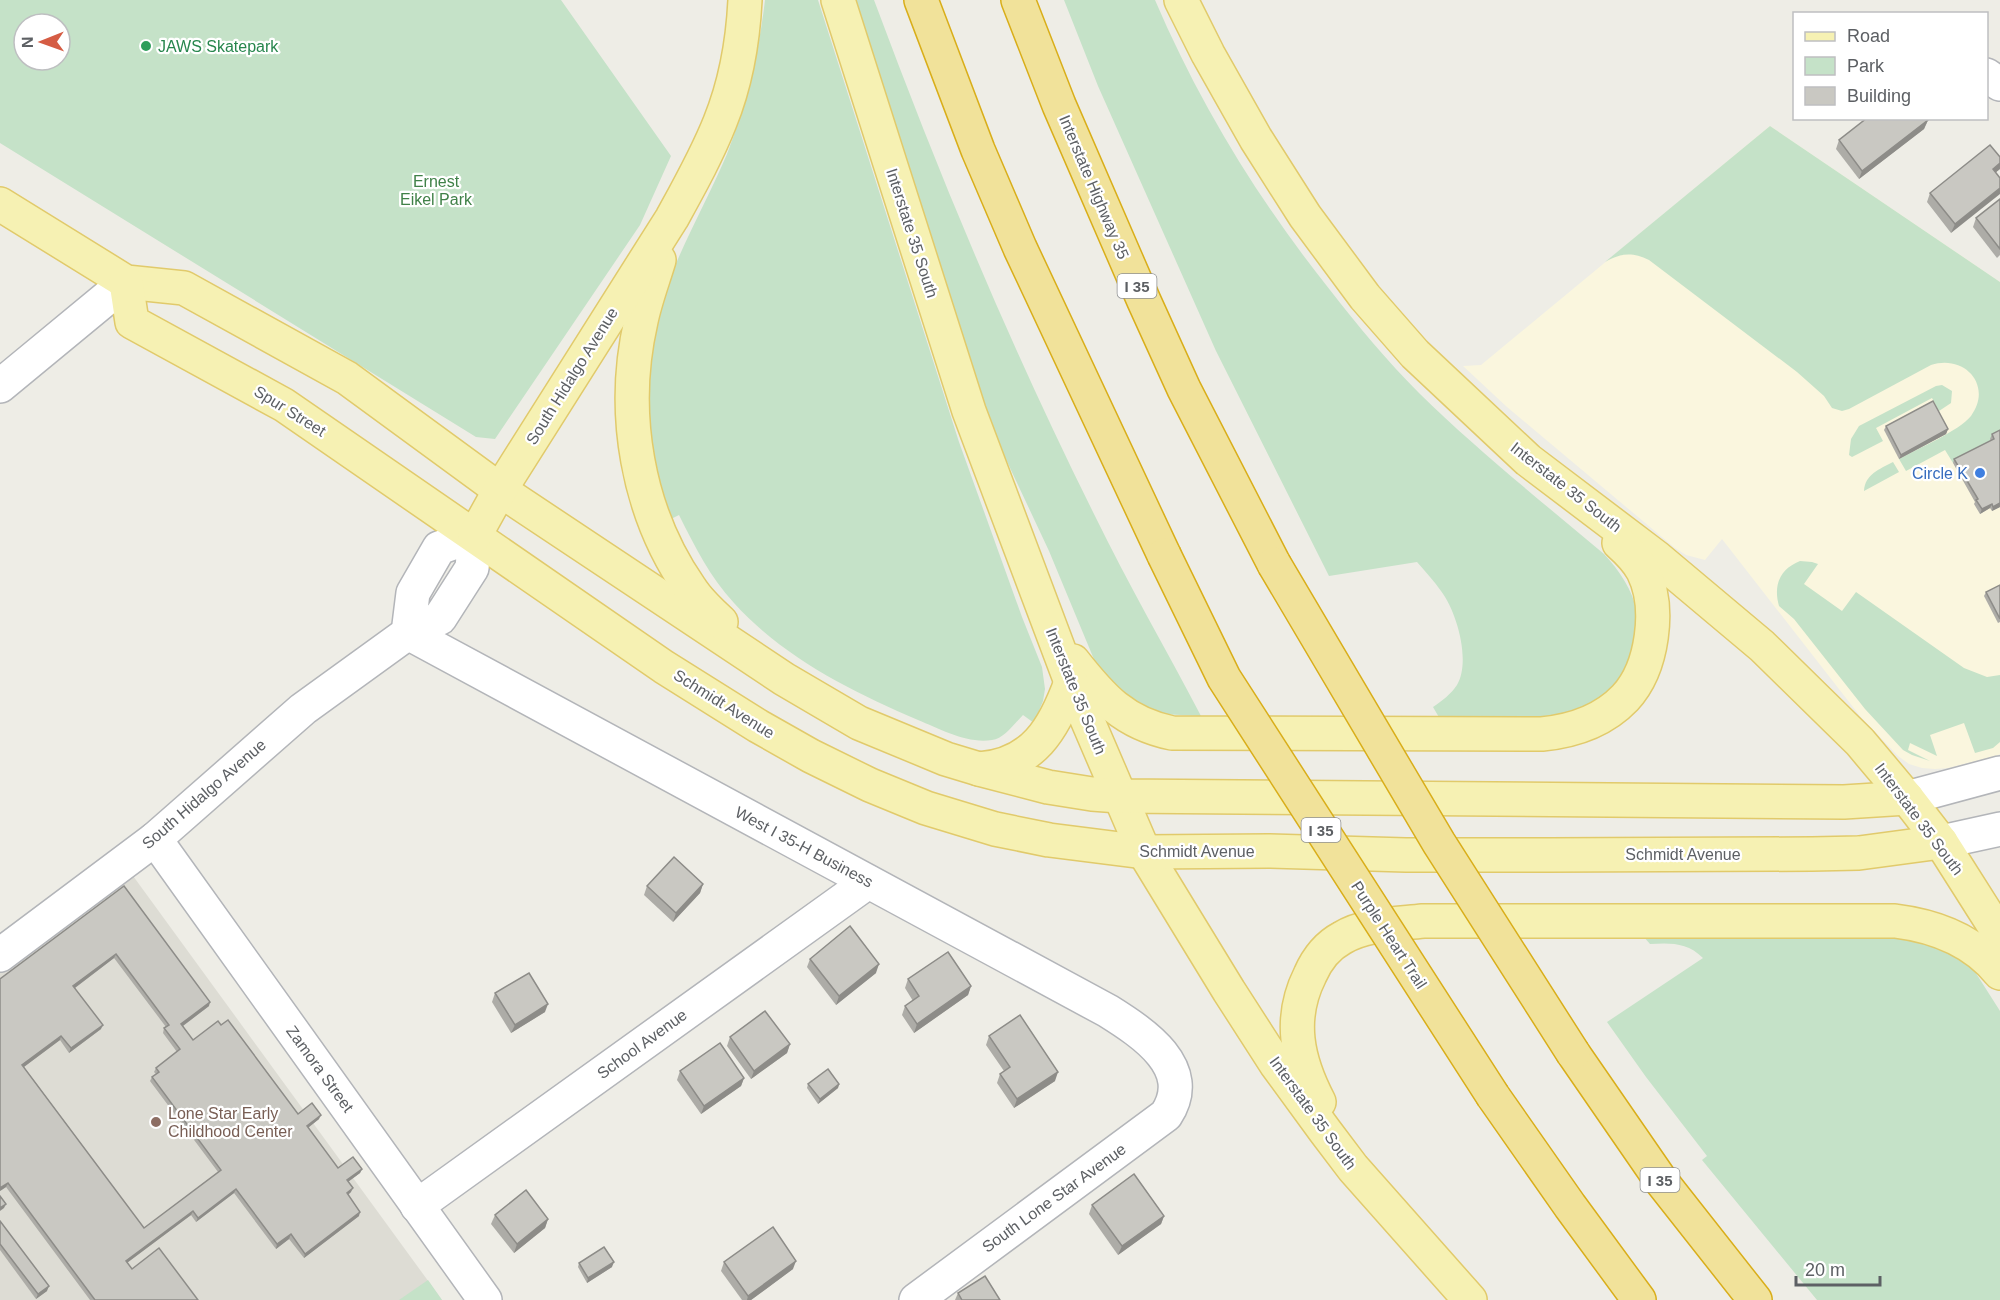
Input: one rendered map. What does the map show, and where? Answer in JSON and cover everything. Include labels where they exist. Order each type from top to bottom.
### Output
[{"type":"highway","name":"Purple Heart Trail","points":[[921,0],[978,150],[1020,248],[1224,678],[1493,1096],[1570,1206],[1640,1300]]},
{"type":"highway","name":"Interstate Highway 35","points":[[1018,0],[1059,105],[1144,301],[1185,389],[1274,564],[1439,843],[1573,1053],[1662,1182],[1755,1300]]},
{"type":"main road","points":[[745,0],[732,87],[720,122],[672,218],[641,321],[634,362],[633,441],[650,508],[671,560],[691,590],[720,621],[783,679]]},
{"type":"main road","name":"Interstate 35 South","points":[[838,0],[969,411],[1028,573],[1071,682],[1144,852],[1228,991],[1276,1064],[1353,1168],[1470,1300]]},
{"type":"main road","name":"Interstate 35 South","points":[[1181,0],[1208,54],[1256,139],[1305,216],[1365,297],[1423,361],[1528,460],[1656,557],[1762,646],[1860,742],[1941,842],[2000,934]]},
{"type":"main road","points":[[0,204],[126,282],[184,288],[347,378],[500,490],[783,679],[859,723],[946,759],[1048,786],[1119,796],[1844,802],[1907,798]]},
{"type":"main road","name":"South Hidalgo Avenue","points":[[475,535],[500,490],[672,218]]},
{"type":"main road","name":"Spur Street","points":[[126,282],[132,322],[284,405],[475,535]]},
{"type":"main road","points":[[1055,639],[1096,690],[1114,707],[1132,720],[1172,734],[1542,734],[1566,732],[1582,726],[1626,698],[1638,681],[1645,665],[1653,629],[1649,589],[1643,571],[1633,556],[1528,460]]},
{"type":"main road","name":"Schmidt Avenue","points":[[475,535],[664,667],[810,756],[870,785],[926,808],[995,829],[1049,840],[1144,852],[1269,851],[1406,855],[1812,854],[1859,853],[1941,842]]},
{"type":"main road","points":[[979,769],[1010,764],[1035,746],[1056,718],[1071,682]]},
{"type":"main road","points":[[1353,1168],[1311,1087],[1299,1049],[1297,1015],[1302,991],[1315,964],[1330,945],[1345,936],[1390,924],[1423,921],[1895,921],[1915,923],[1963,941],[1993,964],[2000,973]]},
{"type":"street","points":[[0,386],[126,282]]},
{"type":"street","name":"South Hidalgo Avenue","points":[[0,955],[155,839],[303,709],[408,633],[440,618],[472,568],[475,535]]},
{"type":"street","name":"West I 35-H Business","points":[[408,633],[1128,1024],[1145,1037],[1169,1062],[1177,1086]]},
{"type":"street","points":[[1907,798],[2000,773]]},
{"type":"street","name":"Schmidt Avenue","points":[[1941,842],[2000,829]]},
{"type":"street","name":"Zamora Street","points":[[155,839],[485,1300]]},
{"type":"street","name":"School Avenue","points":[[417,1206],[868,882]]},
{"type":"street","name":"South Lone Star Avenue","points":[[916,1300],[1158,1122],[1172,1106],[1177,1086]]},
{"type":"shaded area","points":[[1770,126],[2000,282],[2000,754],[1996,756],[1935,769],[1909,764],[1898,756],[1860,716],[1722,539],[1705,560],[1686,555],[1675,548],[1507,407],[1463,366],[1481,365]]},
{"type":"shaded area","name":"Lone Star Early Childhood Center","points":[[128,869],[442,1300],[0,1300],[0,964]]},
{"type":"green space","name":"Ernest Eikel Park","points":[[0,0],[561,0],[671,156],[640,225],[495,439],[476,437],[0,143]]},
{"type":"green space","points":[[765,0],[818,0],[959,442],[1042,667],[1045,689],[1034,723],[1023,715],[1009,731],[996,739],[973,740],[944,731],[844,685],[797,657],[754,623],[725,593],[703,561],[679,515],[671,519],[665,501],[651,446],[646,409],[648,371],[655,329],[661,304],[675,266],[719,173],[734,135],[755,59]]},
{"type":"green space","points":[[854,0],[874,0],[950,196],[1034,389],[1108,541],[1201,716],[1160,714],[1129,701],[1098,669],[1049,551],[996,438]]},
{"type":"green space","points":[[1064,0],[1155,0],[1191,77],[1255,187],[1351,317],[1419,393],[1441,414],[1604,554],[1615,567],[1632,596],[1637,613],[1638,630],[1629,663],[1620,678],[1595,702],[1580,711],[1549,718],[1440,719],[1433,707],[1457,685],[1463,663],[1457,624],[1447,600],[1435,584],[1417,562],[1329,576],[1216,351],[1098,86]]},
{"type":"green space","points":[[1770,126],[2000,282],[2000,433],[1992,444],[1953,463],[1945,450],[1906,471],[1899,459],[1948,434],[1971,416],[1977,405],[1979,394],[1972,375],[1964,368],[1955,364],[1931,365],[1842,411],[1832,408],[1824,396],[1797,372],[1649,260],[1627,255],[1605,262]]},
{"type":"green space","points":[[1942,385],[1952,391],[1951,403],[1939,411],[1932,398],[1876,428],[1883,441],[1852,457],[1849,455],[1851,439],[1859,426]]},
{"type":"green space","points":[[1893,462],[1899,472],[1864,491],[1870,476]]},
{"type":"green space","points":[[1800,561],[1818,564],[1804,584],[1842,611],[1856,592],[1964,668],[1987,677],[2000,675],[2000,742],[1993,748],[1975,753],[1964,723],[1930,735],[1937,756],[1910,743],[1908,750],[1930,761],[1903,750],[1865,709],[1794,619],[1779,606],[1777,591],[1780,579],[1787,568]]},
{"type":"green space","points":[[1643,936],[1911,937],[1942,945],[1972,967],[2000,1011],[2000,1300],[1817,1300],[1702,1160],[1707,1156],[1607,1022],[1703,958],[1684,946],[1650,944]]},
{"type":"green space","points":[[428,1280],[442,1300],[399,1300]]},
{"type":"building","points":[[1864,120],[1928,120],[1862,171],[1839,140]]},
{"type":"building","points":[[1990,145],[2000,157],[2000,163],[1993,169],[2000,178],[2000,188],[1955,224],[1930,193]]},
{"type":"building","points":[[2000,199],[2000,249],[1976,218]]},
{"type":"building","points":[[1933,401],[1948,429],[1901,455],[1886,426]]},
{"type":"building","name":"Circle K","points":[[2000,430],[2000,503],[1982,509],[1954,459],[1994,439],[1992,434]]},
{"type":"building","points":[[2000,585],[2000,619],[1986,592]]},
{"type":"building","points":[[674,857],[703,884],[676,913],[647,886]]},
{"type":"building","points":[[124,886],[210,1002],[181,1024],[193,1040],[218,1021],[221,1025],[228,1020],[298,1114],[312,1103],[321,1115],[307,1126],[338,1168],[353,1157],[362,1169],[347,1180],[353,1188],[347,1193],[360,1212],[305,1254],[291,1234],[277,1244],[236,1189],[198,1218],[193,1211],[126,1261],[132,1269],[159,1248],[198,1300],[95,1300],[8,1183],[0,1188],[0,979]],"holes":[[[116,954],[169,1025],[164,1028],[180,1049],[156,1068],[159,1072],[152,1077],[221,1170],[144,1228],[22,1065],[61,1036],[71,1048],[103,1025],[73,986]]]},
{"type":"building","points":[[850,926],[879,964],[839,996],[810,959]]},
{"type":"building","points":[[948,952],[971,986],[917,1024],[905,1006],[919,996],[908,979]]},
{"type":"building","points":[[529,973],[548,1004],[515,1025],[495,993]]},
{"type":"building","points":[[765,1011],[790,1044],[754,1071],[730,1037]]},
{"type":"building","points":[[1020,1015],[1058,1072],[1017,1099],[1000,1074],[1010,1067],[989,1036]]},
{"type":"building","points":[[720,1043],[744,1078],[704,1106],[680,1071]]},
{"type":"building","points":[[828,1069],[839,1084],[820,1099],[808,1084]]},
{"type":"building","points":[[1134,1174],[1164,1216],[1122,1246],[1092,1205]]},
{"type":"building","points":[[526,1190],[548,1219],[517,1244],[495,1215]]},
{"type":"building","points":[[0,1196],[6,1204],[0,1208]]},
{"type":"building","points":[[0,1221],[49,1286],[38,1294],[0,1244]]},
{"type":"building","points":[[773,1227],[796,1261],[748,1296],[724,1262]]},
{"type":"building","points":[[604,1247],[614,1262],[588,1278],[579,1263]]},
{"type":"building","points":[[985,1276],[1000,1300],[962,1300],[958,1293]]},
{"type":"place","name":"JAWS Skatepark","points":[[146,46]]},
{"type":"place","name":"Circle K","points":[[1980,473]]},
{"type":"place","name":"Lone Star Early Childhood Center","points":[[156,1122]]}]
